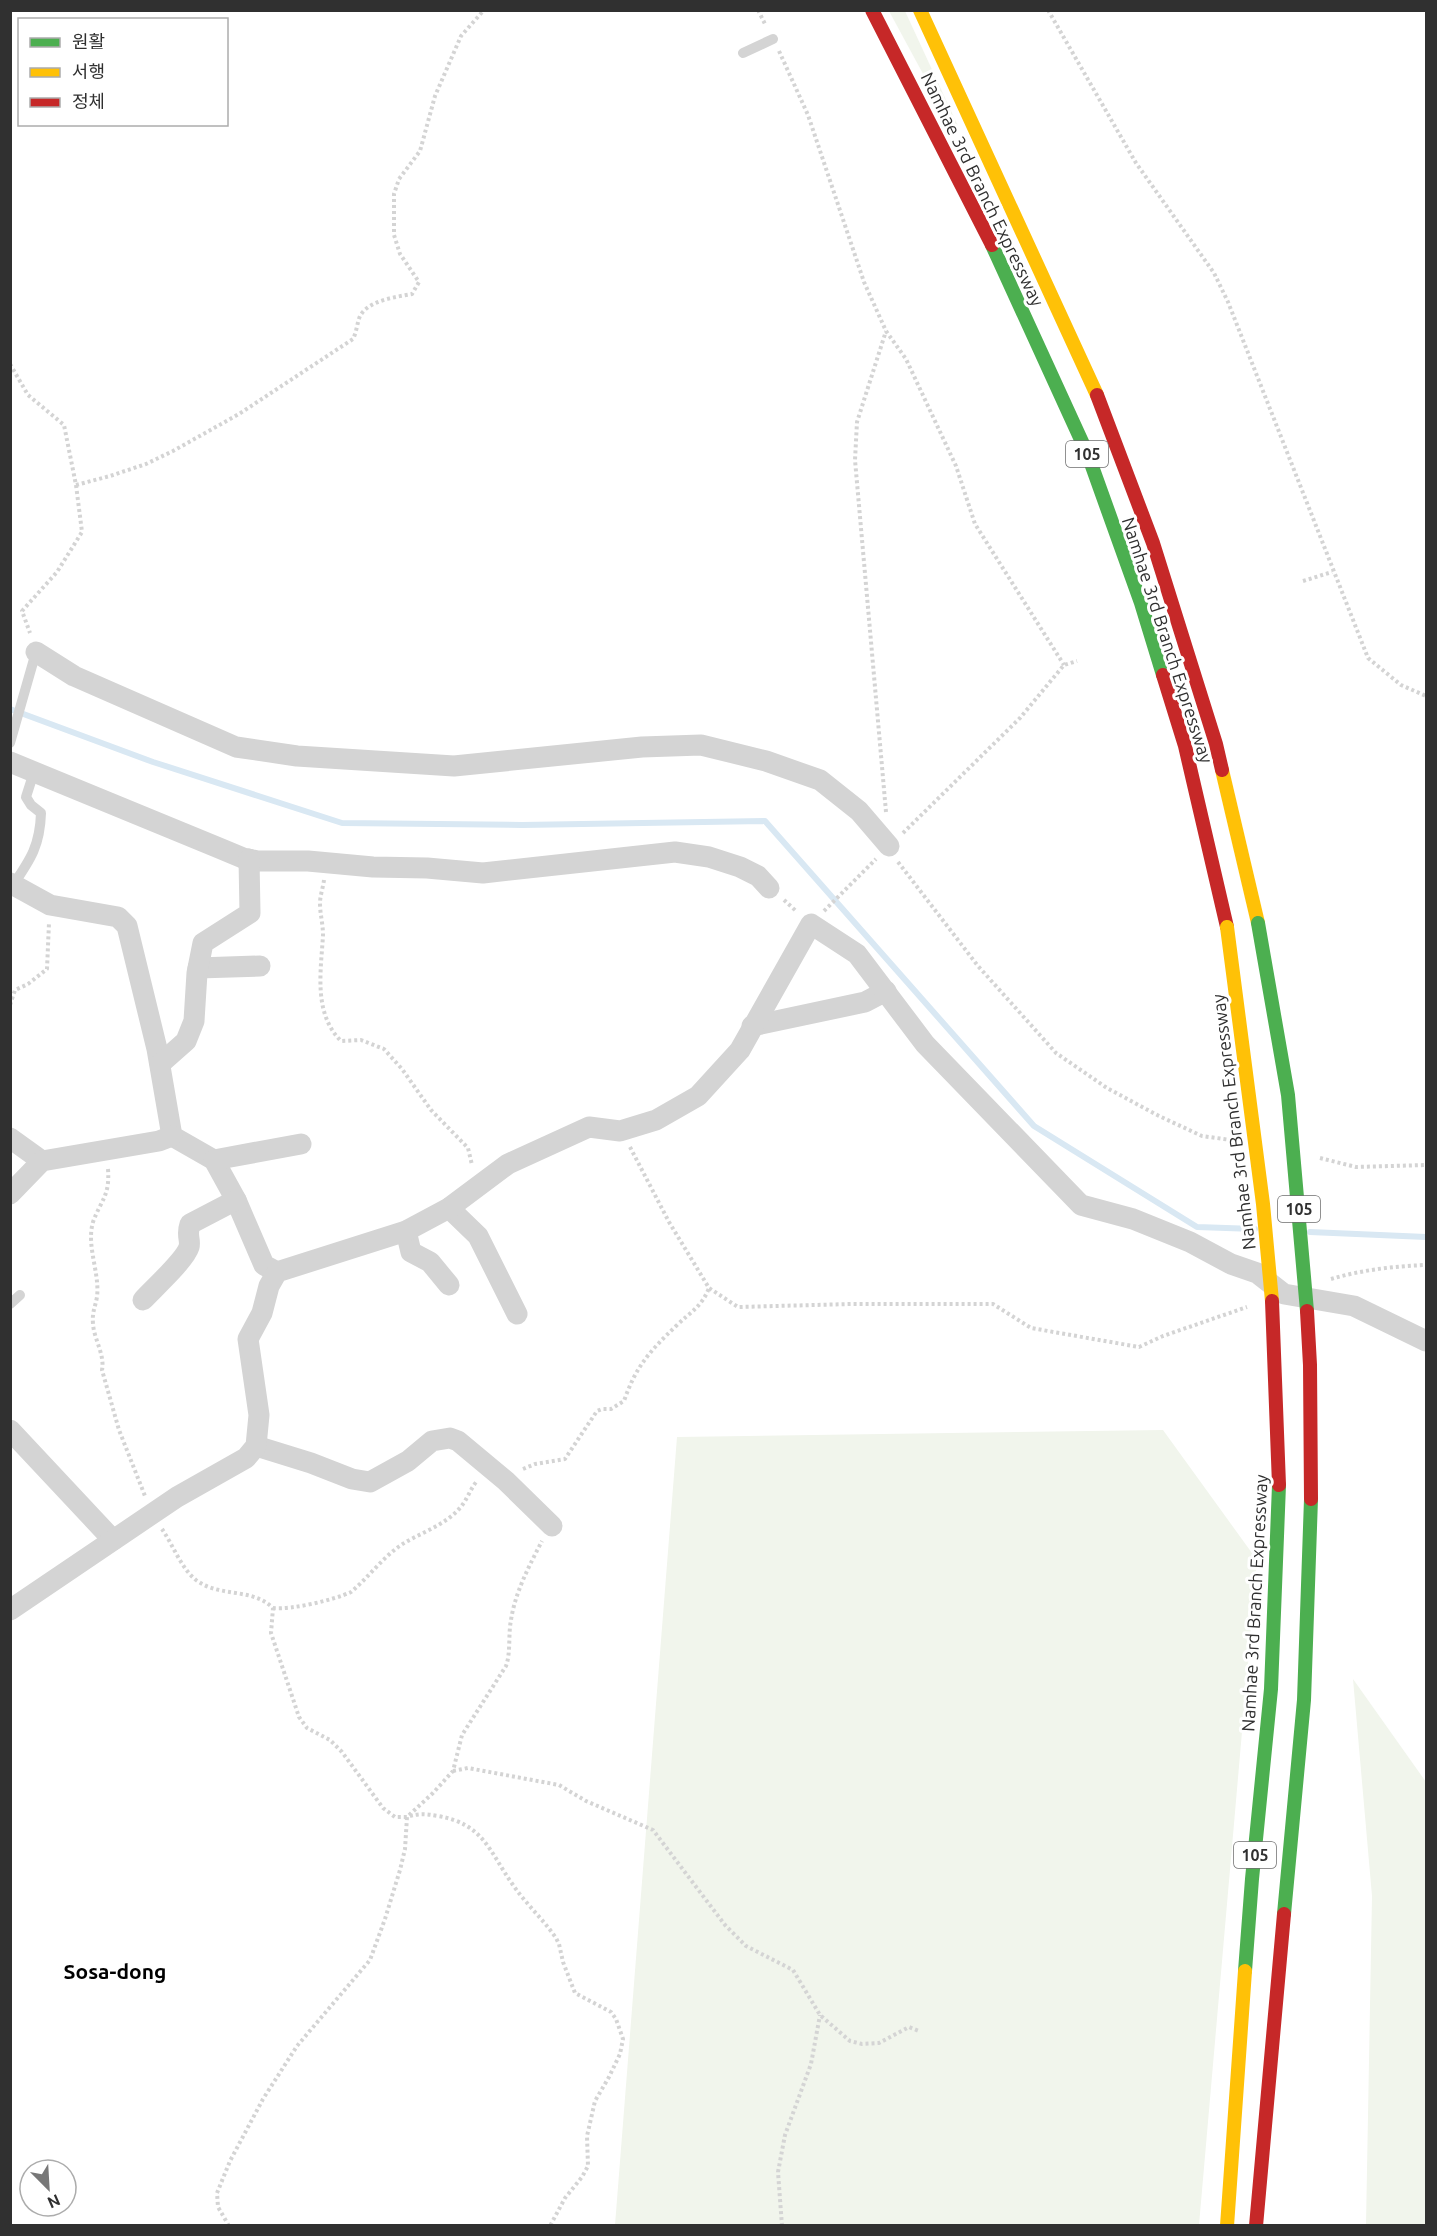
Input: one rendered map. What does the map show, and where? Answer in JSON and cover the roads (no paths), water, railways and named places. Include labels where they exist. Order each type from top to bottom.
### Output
[{"type":"highway","name":"Namhae 3rd Branch Expressway","points":[[872,10],[1011,283],[1088,455],[1141,603],[1185,746],[1227,927],[1270,1273],[1279,1485],[1271,1689],[1252,1879],[1227,2226]]},
{"type":"highway","name":"Namhae 3rd Branch Expressway","points":[[920,10],[1104,411],[1153,543],[1216,744],[1258,922],[1288,1095],[1310,1365],[1311,1499],[1304,1700],[1256,2226]]},
{"type":"street","points":[[36,652],[74,676],[236,747],[297,756],[454,766],[642,747],[701,745],[766,761],[819,780],[859,811],[885,851]]},
{"type":"street","points":[[10,762],[249,859],[483,873],[675,852],[709,857],[740,867],[758,876],[770,888]]},
{"type":"street","points":[[160,1064],[186,1041],[194,1021],[198,968],[203,943],[250,914],[249,859]]},
{"type":"street","points":[[12,884],[50,904],[118,917],[127,926],[160,1064],[172,1136]]},
{"type":"street","points":[[10,1610],[152,1514],[246,1458],[256,1446],[259,1415],[248,1339],[262,1313],[269,1286],[277,1272],[406,1231],[449,1208],[508,1164],[589,1127],[620,1131],[656,1119],[698,1096],[740,1050],[811,924],[857,954],[925,1044],[1081,1205],[1133,1219],[1190,1242],[1231,1264],[1257,1273],[1284,1294],[1354,1306],[1426,1341]]},
{"type":"street","points":[[198,968],[260,966]]},
{"type":"street","points":[[752,1026],[865,1002],[886,992]]},
{"type":"street","points":[[10,1194],[42,1161],[159,1141],[172,1136]]},
{"type":"street","points":[[172,1136],[214,1160],[236,1200],[264,1265],[277,1272]]},
{"type":"street","points":[[10,1138],[42,1161]]},
{"type":"street","points":[[214,1160],[301,1144]]},
{"type":"street","points":[[142,1300],[186,1254],[190,1244],[187,1233],[190,1224],[236,1200]]},
{"type":"street","points":[[449,1208],[478,1236],[517,1314]]},
{"type":"street","points":[[406,1231],[411,1252],[430,1262],[449,1285]]},
{"type":"street","points":[[10,1430],[113,1540]]},
{"type":"street","points":[[256,1446],[311,1463],[352,1479],[370,1482],[408,1461],[432,1441],[450,1438],[458,1441],[506,1481],[552,1526]]},
{"type":"lane","points":[[742,53],[773,39]]},
{"type":"lane","points":[[10,743],[36,652]]},
{"type":"lane","points":[[12,884],[29,862],[40,835],[41,813],[26,797],[34,772]]},
{"type":"lane","points":[[10,1304],[20,1295]]},
{"type":"waterway","points":[[10,709],[153,762],[342,823],[522,825],[765,821],[1034,1126],[1197,1227],[1255,1229]]},
{"type":"waterway","points":[[1310,1232],[1426,1237]]},
{"type":"district","name":"Sosa-dong","points":[[115,1971]]}]
